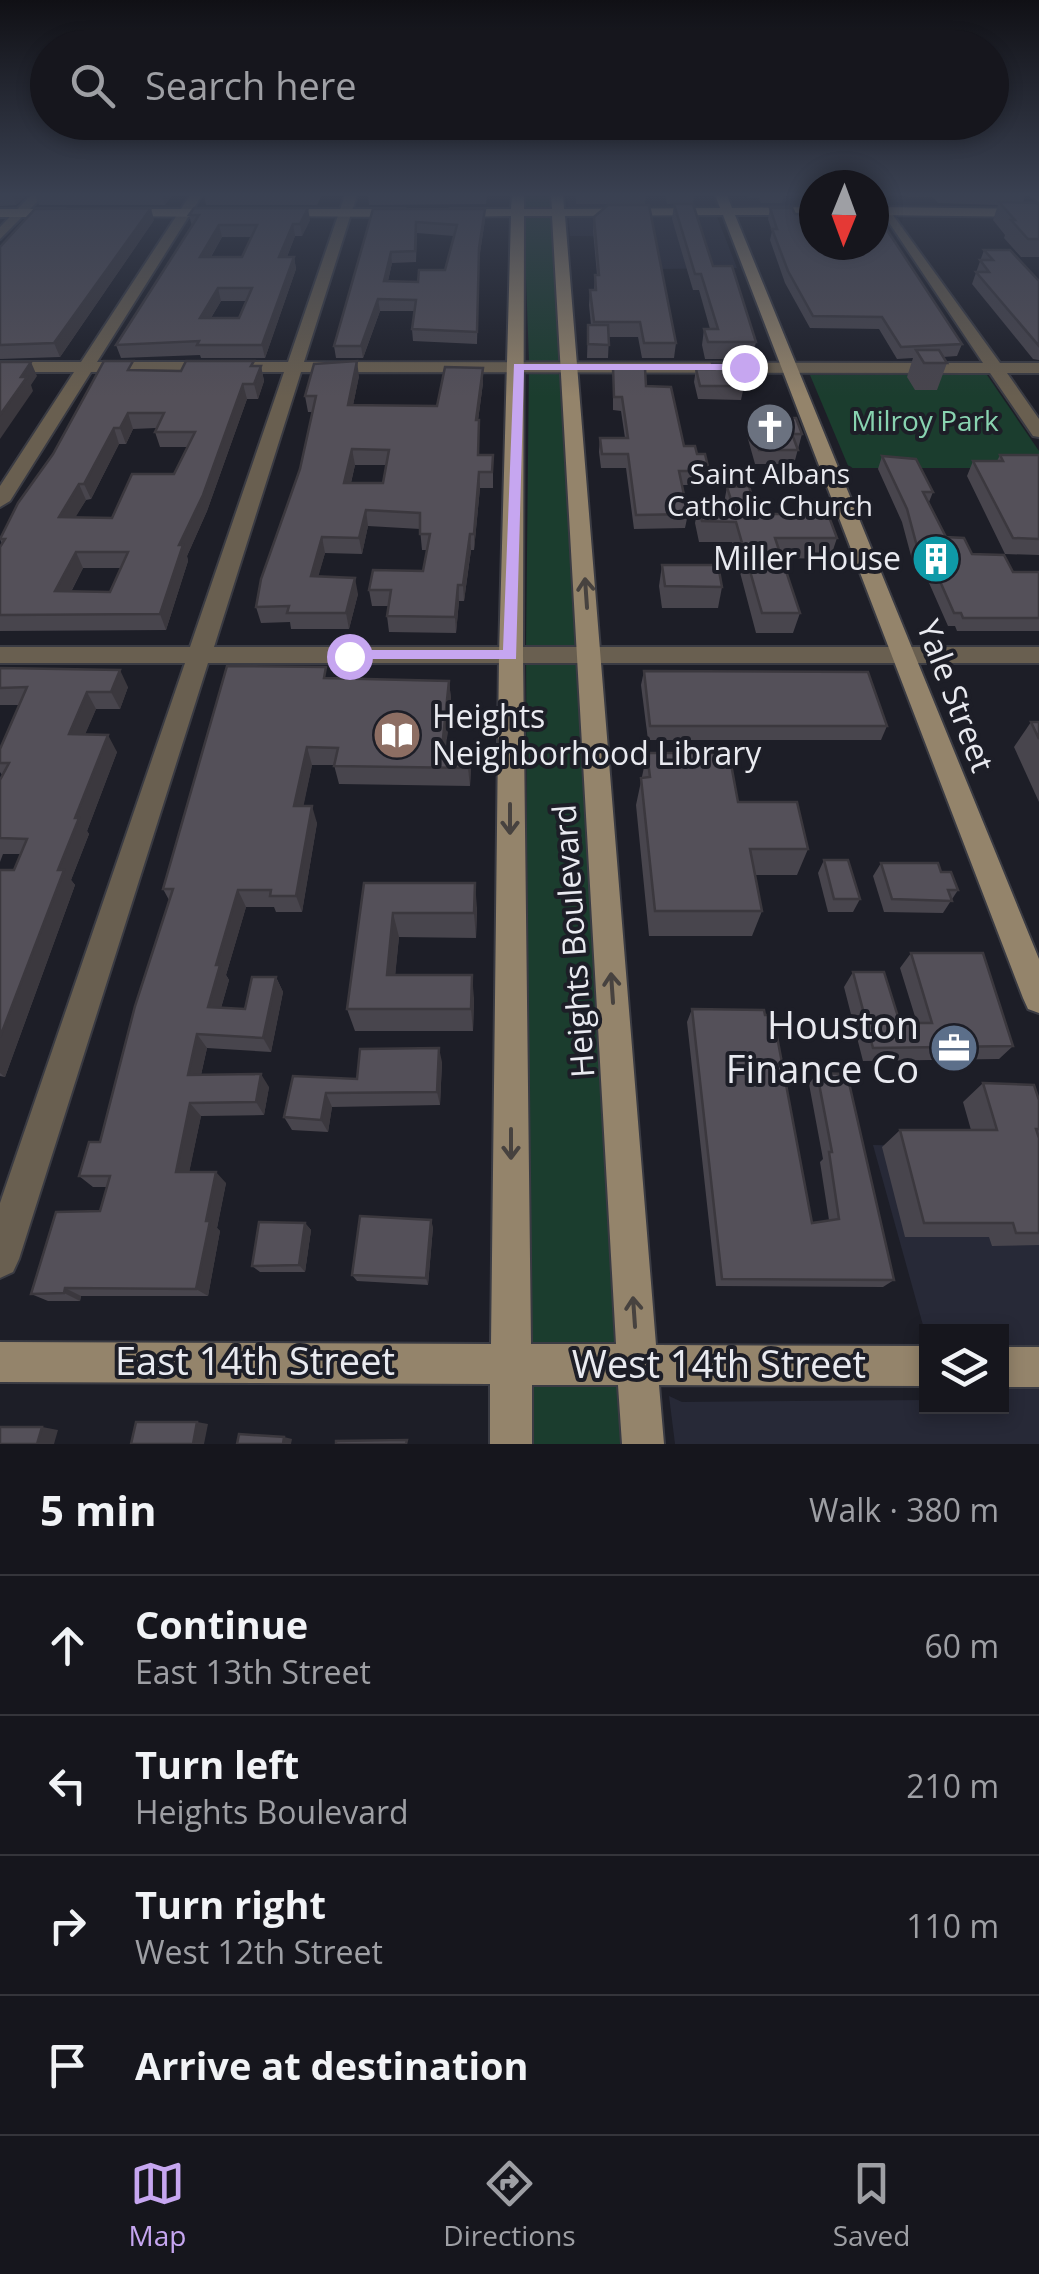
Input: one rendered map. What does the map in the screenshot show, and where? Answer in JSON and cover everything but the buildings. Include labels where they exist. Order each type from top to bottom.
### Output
[{"type":"main road","name":"Heights Boulevard","points":[[510,1444],[510,656],[519,262]]},
{"type":"main road","name":"Heights Boulevard","points":[[561,262],[643,1444]]},
{"type":"main road","name":"Yale Street","points":[[748,262],[1039,998]]},
{"type":"main road","name":"East 14th Street","points":[[0,1362],[511,1363]]},
{"type":"main road","name":"West 14th Street","points":[[511,1363],[919,1366]]},
{"type":"main road","points":[[1009,1367],[1039,1368]]},
{"type":"street","points":[[0,501],[153,262]]},
{"type":"street","points":[[0,1259],[328,262]]},
{"type":"street","points":[[918,262],[1039,432]]},
{"type":"street","points":[[0,367],[1039,368]]},
{"type":"street","points":[[0,655],[1039,655]]},
{"type":"shaded area","points":[[656,262],[735,262],[737,268],[658,269]]},
{"type":"shaded area","points":[[873,1145],[1039,1148],[1039,1444],[675,1444],[669,1396],[682,1402],[919,1400],[919,1414],[1009,1414],[1009,1324],[923,1324]]},
{"type":"green space","points":[[525,262],[554,262],[627,1444],[530,1444],[526,648],[529,361]]},
{"type":"green space","name":"Milroy Park","points":[[810,375],[987,375],[1039,451],[1039,468],[849,468]]},
{"type":"place","name":"Saint Albans Catholic Church","points":[[770,427]]},
{"type":"place","name":"Miller House","points":[[936,559]]},
{"type":"place","name":"Heights Neighborhood Library","points":[[397,735]]},
{"type":"place","name":"Houston Finance Co","points":[[954,1048]]},
{"type":"route","points":[[349,656],[510,656],[518,367],[744,367]]}]
